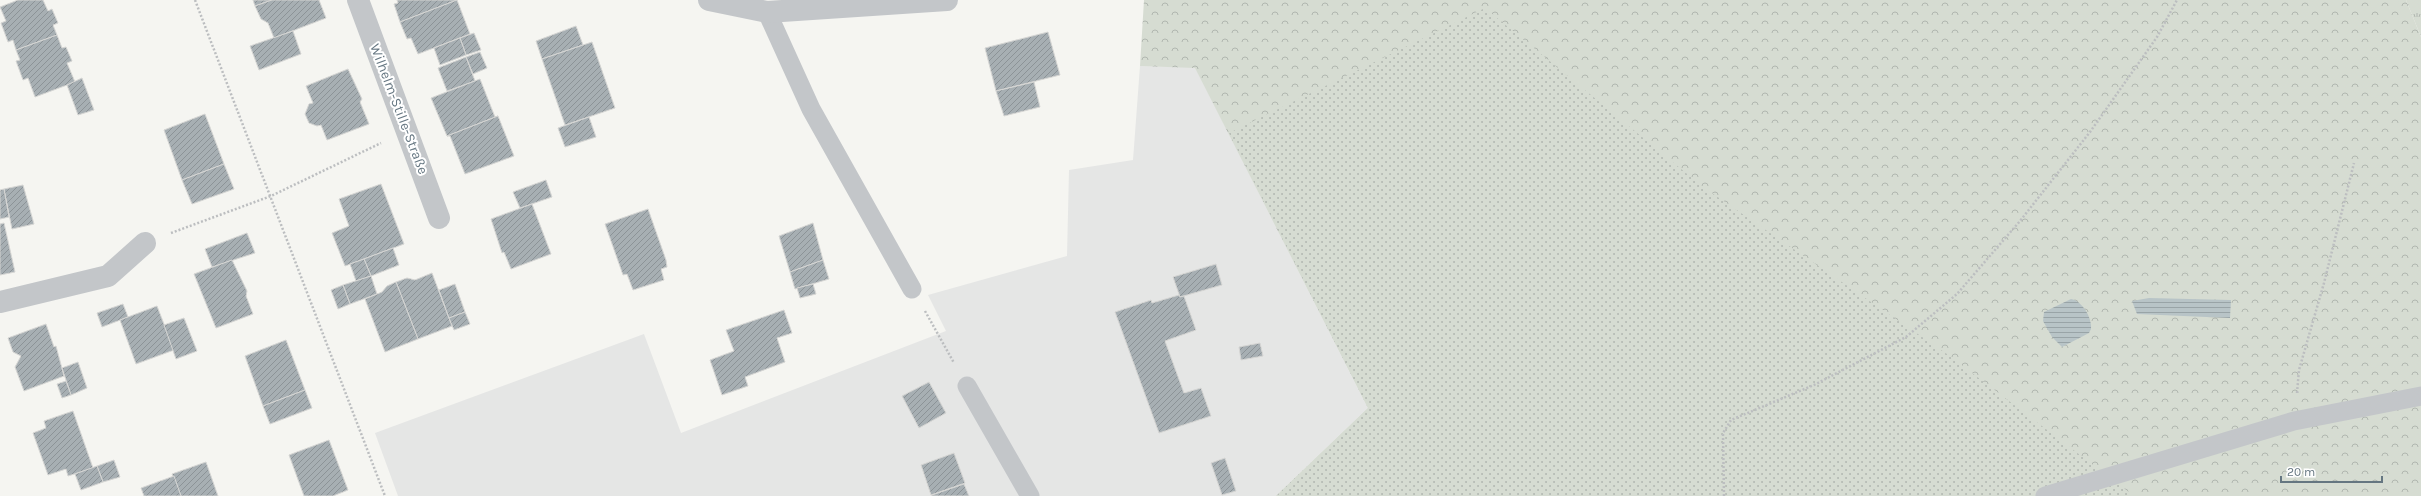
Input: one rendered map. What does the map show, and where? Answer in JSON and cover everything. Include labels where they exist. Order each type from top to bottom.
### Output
[{"type":"street","name":"Wilhelm-Stille-Straße","points":[[358,0],[440,218]]},
{"type":"street","points":[[709,0],[767,12],[947,0]]},
{"type":"street","points":[[0,302],[108,276],[145,243]]},
{"type":"lane","points":[[767,12],[811,109],[912,289]]},
{"type":"lane","points":[[967,386],[1030,496]]},
{"type":"lane","points":[[2045,496],[2294,421],[2421,396]]},
{"type":"path","points":[[194,0],[271,196],[385,496]]},
{"type":"path","points":[[1724,496],[1723,433],[1731,420],[1814,385],[1906,336],[1957,294],[2020,221],[2090,132],[2157,38],[2176,0]]},
{"type":"path","points":[[145,243],[271,196],[407,131]]},
{"type":"path","points":[[2294,421],[2299,370],[2324,283],[2354,163]]},
{"type":"path","points":[[912,289],[967,386]]},
{"type":"shaded area","points":[[1140,66],[1195,67],[1368,408],[1276,496],[398,496],[375,433],[644,334],[681,433],[946,331],[928,295],[1067,256],[1069,170],[1133,160]]},
{"type":"shaded area","points":[[2149,298],[2231,300],[2230,318],[2137,314],[2132,301]]},
{"type":"shaded area","points":[[2071,299],[2075,300],[2086,310],[2090,320],[2091,329],[2089,333],[2062,347],[2052,337],[2043,321],[2044,312]]},
{"type":"green space","points":[[1144,0],[2406,0],[2421,37],[2421,496],[1276,496],[1368,408],[1195,68],[1140,66]]},
{"type":"green space","points":[[2406,0],[2421,0],[2421,37]]},
{"type":"green space","points":[[1485,8],[1703,187],[1947,354],[2134,496],[1276,496],[1368,408],[1229,133]]},
{"type":"building","points":[[18,0],[43,0],[48,11],[52,9],[58,23],[53,25],[57,35],[16,50],[13,40],[8,42],[1,23],[6,21],[0,7]]},
{"type":"building","points":[[253,0],[272,0],[255,6]]},
{"type":"building","points":[[272,0],[319,0],[326,18],[274,38],[268,23],[261,19],[255,6]]},
{"type":"building","points":[[397,0],[457,0],[400,22],[394,4],[398,3]]},
{"type":"building","points":[[457,0],[470,34],[418,54],[411,38],[407,39],[400,22]]},
{"type":"building","points":[[576,26],[583,45],[542,59],[536,41]]},
{"type":"building","points":[[293,31],[301,54],[259,70],[250,46]]},
{"type":"building","points":[[1048,32],[1060,75],[996,91],[985,48]]},
{"type":"building","points":[[474,33],[481,50],[466,55],[460,38]]},
{"type":"building","points":[[57,35],[62,48],[66,47],[72,61],[67,63],[75,82],[35,97],[28,78],[23,80],[16,61],[20,60],[16,50]]},
{"type":"building","points":[[460,38],[466,55],[440,65],[434,48]]},
{"type":"building","points":[[592,42],[615,108],[565,125],[542,59]]},
{"type":"building","points":[[480,52],[487,68],[473,74],[466,57]]},
{"type":"building","points":[[466,57],[475,81],[447,91],[438,68]]},
{"type":"building","points":[[348,69],[362,99],[360,102],[369,124],[327,140],[321,125],[317,126],[309,123],[305,114],[309,104],[313,103],[306,86]]},
{"type":"building","points":[[82,78],[94,110],[78,115],[67,85]]},
{"type":"building","points":[[480,79],[495,117],[498,116],[447,136],[431,98]]},
{"type":"building","points":[[1034,82],[1040,107],[1004,116],[996,91]]},
{"type":"building","points":[[205,114],[224,164],[182,180],[164,130]]},
{"type":"building","points":[[498,116],[514,156],[465,174],[450,136],[447,136]]},
{"type":"building","points":[[589,117],[596,137],[565,147],[558,128]]},
{"type":"building","points":[[224,164],[234,189],[192,204],[182,180]]},
{"type":"building","points":[[546,180],[552,197],[520,208],[513,192]]},
{"type":"building","points":[[381,184],[404,244],[345,266],[332,233],[349,226],[339,199]]},
{"type":"building","points":[[23,185],[34,224],[12,229],[4,189]]},
{"type":"building","points":[[4,189],[9,217],[0,219],[0,190]]},
{"type":"building","points":[[532,204],[551,254],[511,269],[504,252],[502,253],[491,219]]},
{"type":"building","points":[[648,209],[666,260],[667,267],[661,269],[664,280],[633,290],[627,274],[623,275],[605,224]]},
{"type":"building","points":[[4,223],[15,272],[0,275],[0,224]]},
{"type":"building","points":[[813,223],[823,260],[790,272],[779,236]]},
{"type":"building","points":[[247,233],[255,253],[212,267],[205,249]]},
{"type":"building","points":[[393,248],[399,265],[371,276],[364,259]]},
{"type":"building","points":[[364,259],[371,276],[356,281],[350,264]]},
{"type":"building","points":[[232,260],[247,291],[246,296],[253,314],[216,328],[194,274]]},
{"type":"building","points":[[823,260],[829,279],[795,289],[790,272]]},
{"type":"building","points":[[1216,264],[1222,285],[1180,297],[1173,277]]},
{"type":"building","points":[[432,273],[452,326],[418,339],[396,282],[407,278],[415,280]]},
{"type":"building","points":[[371,276],[377,294],[350,304],[343,285]]},
{"type":"building","points":[[396,282],[418,339],[385,352],[365,299],[382,292],[387,286]]},
{"type":"building","points":[[455,284],[465,312],[449,318],[439,290]]},
{"type":"building","points":[[813,284],[816,294],[800,298],[797,288]]},
{"type":"building","points":[[343,285],[350,304],[338,309],[331,290]]},
{"type":"building","points":[[1179,295],[1180,297],[1184,296],[1196,330],[1165,341],[1184,393],[1201,388],[1211,416],[1159,433],[1115,312],[1151,300],[1152,303]]},
{"type":"building","points":[[123,304],[128,317],[102,327],[97,313]]},
{"type":"building","points":[[157,306],[174,350],[136,364],[120,320]]},
{"type":"building","points":[[784,310],[792,333],[777,338],[785,362],[745,377],[748,386],[722,395],[710,360],[734,351],[726,330]]},
{"type":"building","points":[[465,312],[470,324],[454,330],[449,318]]},
{"type":"building","points":[[184,318],[197,351],[176,359],[164,325]]},
{"type":"building","points":[[46,324],[54,347],[56,346],[64,376],[24,391],[15,367],[21,356],[13,352],[8,338]]},
{"type":"building","points":[[286,340],[305,390],[263,406],[245,356]]},
{"type":"building","points":[[1260,343],[1263,356],[1241,360],[1239,347]]},
{"type":"building","points":[[78,362],[87,388],[71,395],[62,368]]},
{"type":"building","points":[[66,381],[71,395],[62,398],[57,384]]},
{"type":"building","points":[[929,382],[946,413],[919,428],[902,396]]},
{"type":"building","points":[[305,390],[312,408],[270,424],[263,406]]},
{"type":"building","points":[[73,411],[93,468],[68,476],[66,469],[48,475],[33,433],[46,428],[44,421]]},
{"type":"building","points":[[329,440],[348,490],[333,496],[304,496],[289,455]]},
{"type":"building","points":[[954,453],[965,483],[931,495],[921,465]]},
{"type":"building","points":[[1225,458],[1236,491],[1222,495],[1211,463]]},
{"type":"building","points":[[114,460],[120,477],[103,482],[97,466]]},
{"type":"building","points":[[206,462],[218,496],[181,496],[172,474]]},
{"type":"building","points":[[97,466],[103,482],[81,490],[75,474]]},
{"type":"building","points":[[174,476],[181,496],[144,496],[141,488]]},
{"type":"building","points":[[964,484],[969,496],[932,496],[932,495]]}]
